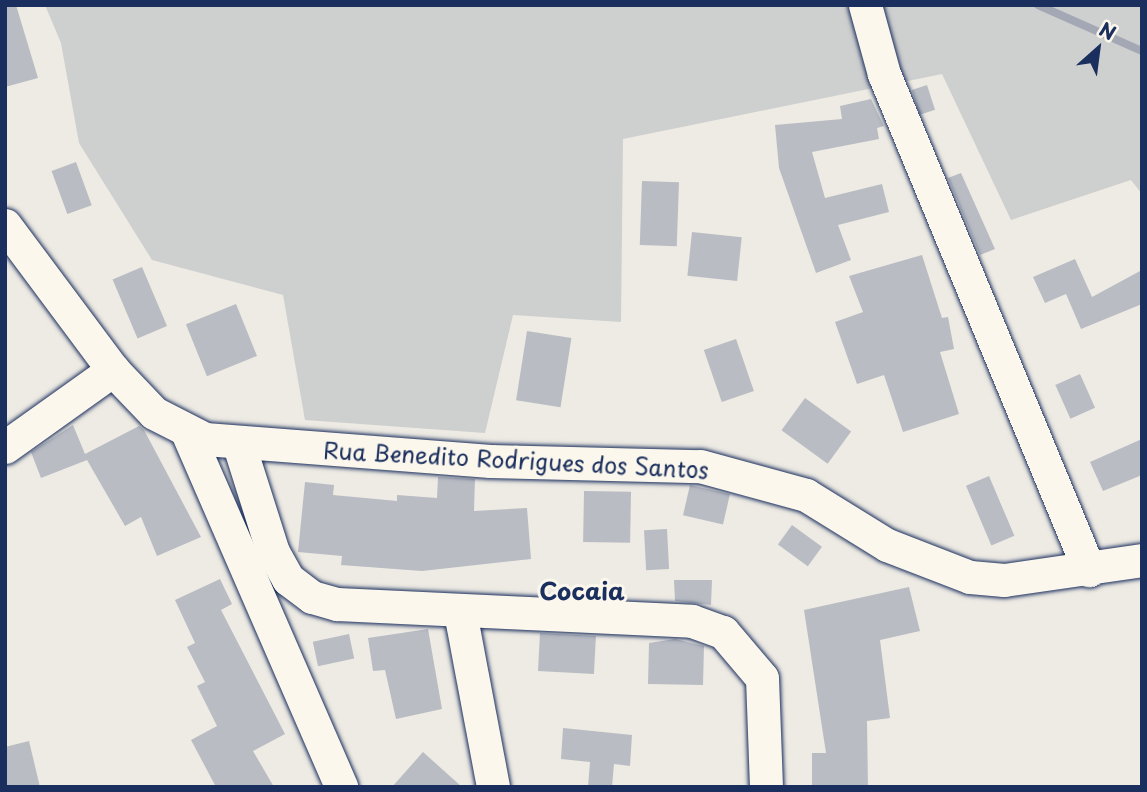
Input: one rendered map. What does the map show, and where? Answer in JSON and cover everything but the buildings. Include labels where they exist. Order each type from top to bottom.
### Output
[{"type":"street","points":[[865,5],[884,74],[1089,570]]},
{"type":"street","name":"Rua Benedito Rodrigues dos Santos","points":[[5,225],[113,370],[154,413],[187,432],[239,445],[700,466],[806,495],[896,550],[970,577],[1004,580],[1089,570],[1142,560]]},
{"type":"street","points":[[5,447],[113,370]]},
{"type":"street","points":[[187,432],[341,787]]},
{"type":"street","points":[[239,445],[273,552],[288,579],[312,597],[460,612],[692,621],[723,632],[762,678],[766,787]]},
{"type":"street","points":[[460,612],[493,787]]},
{"type":"shaded area","points":[[45,5],[1142,5],[1142,194],[1131,180],[1011,220],[942,74],[623,139],[621,322],[513,315],[485,433],[305,420],[283,295],[152,260],[79,143],[61,43]]},
{"type":"waterway","points":[[1038,5],[1142,51]]},
{"type":"district","name":"Cocaia","points":[[582,591]]}]
